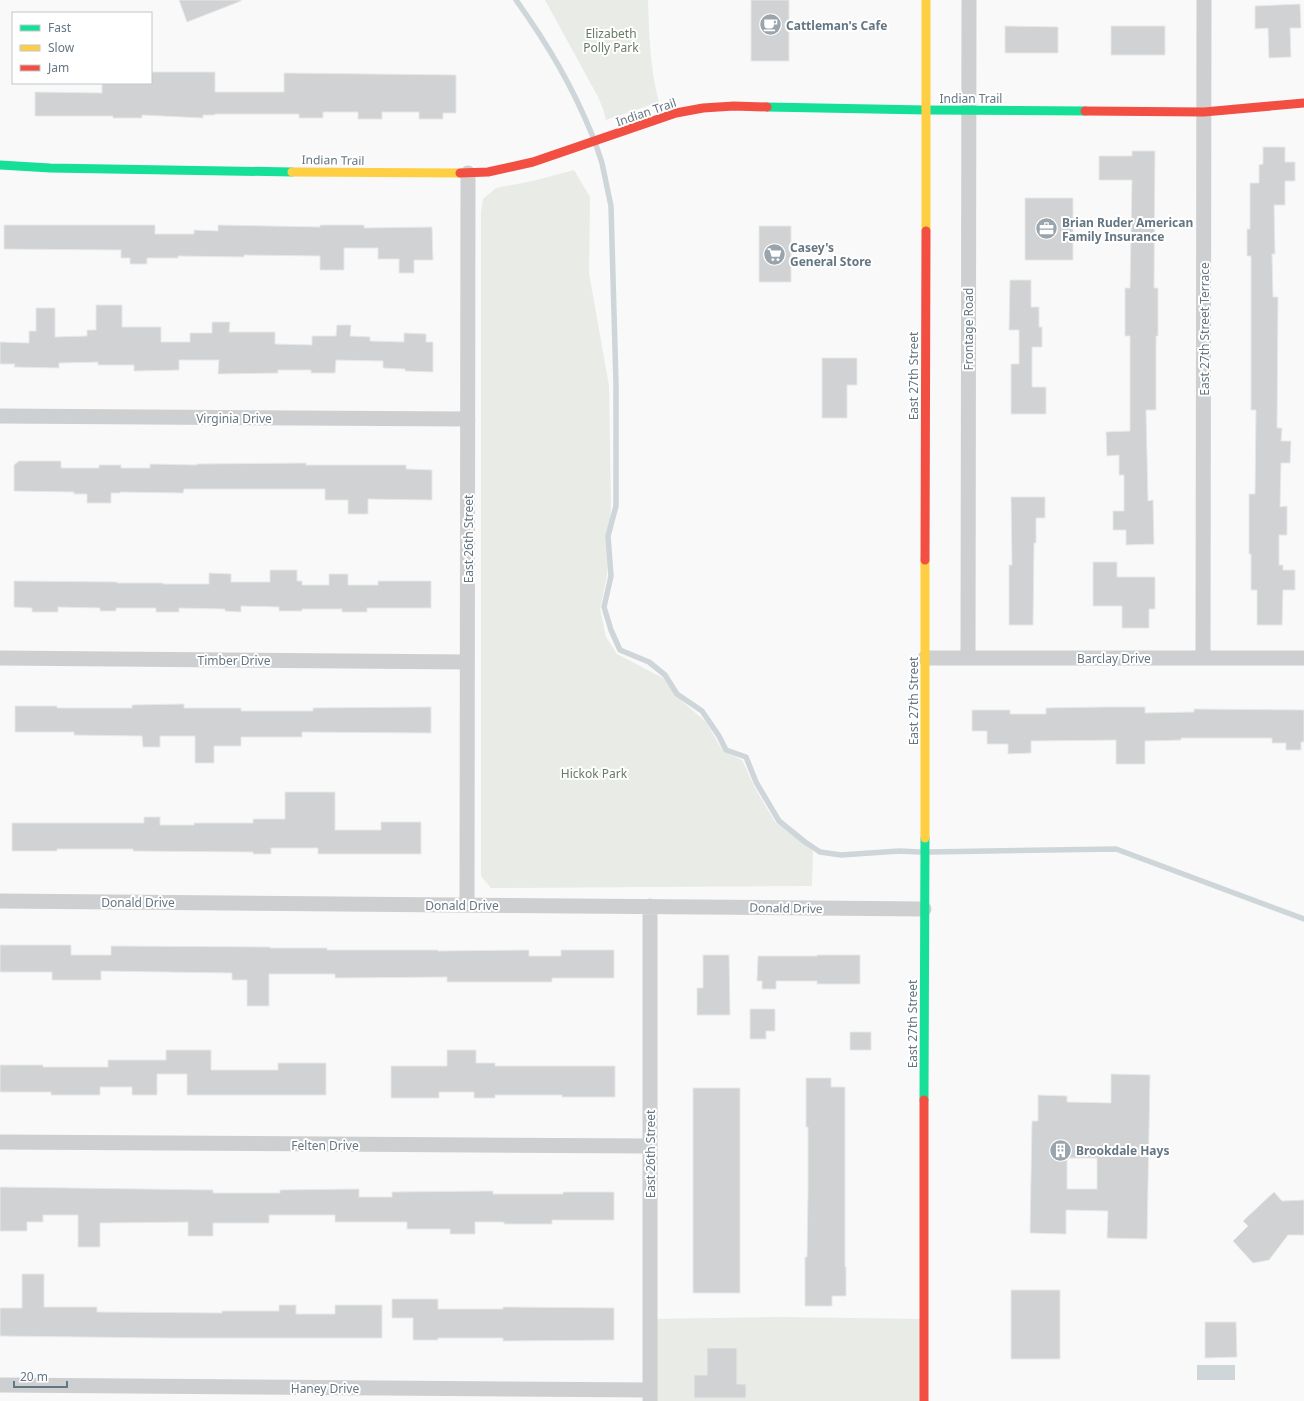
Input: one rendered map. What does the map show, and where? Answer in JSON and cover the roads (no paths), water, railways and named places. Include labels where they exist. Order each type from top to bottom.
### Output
[{"type":"main road","name":"East 27th Street","points":[[924,1401],[926,0]]},
{"type":"main road","name":"Indian Trail","points":[[0,165],[31,167],[441,174],[468,173],[488,172],[533,162],[676,113],[703,108],[734,106],[926,110],[1204,112],[1304,104]]},
{"type":"street","name":"Frontage Road","points":[[968,658],[969,0]]},
{"type":"street","name":"East 27th Street Terrace","points":[[1203,658],[1204,0]]},
{"type":"street","name":"East 26th Street","points":[[467,905],[468,173]]},
{"type":"street","name":"Virginia Drive","points":[[0,416],[468,419]]},
{"type":"street","name":"Timber Drive","points":[[0,658],[467,662]]},
{"type":"street","name":"Barclay Drive","points":[[925,658],[1304,658]]},
{"type":"street","name":"Donald Drive","points":[[0,901],[924,909]]},
{"type":"street","name":"East 26th Street","points":[[650,906],[650,1396]]},
{"type":"street","name":"Felten Drive","points":[[0,1142],[650,1146]]},
{"type":"street","name":"Haney Drive","points":[[0,1385],[650,1396]]},
{"type":"waterway","points":[[516,0],[539,33],[559,66],[577,100],[593,137]]},
{"type":"waterway","points":[[596,145],[602,163],[611,206],[616,384],[616,506],[608,536],[611,576],[604,607],[611,630],[620,650],[649,662],[665,675],[677,694],[702,711],[719,736],[726,750],[746,757],[756,782],[779,821],[805,842],[820,852],[841,855],[899,851],[920,852]]},
{"type":"waterway","points":[[929,852],[1116,849],[1304,919]]},
{"type":"place","name":"Cattleman's Cafe","points":[[770,25]]},
{"type":"place","name":"Brian Ruder American Family Insurance","points":[[1046,229]]},
{"type":"place","name":"Casey's General Store","points":[[775,254]]},
{"type":"place","name":"Brookdale Hays","points":[[1061,1150]]},
{"type":"park label","name":"Elizabeth Polly Park","points":[[611,40]]},
{"type":"park label","name":"Hickok Park","points":[[594,773]]}]
